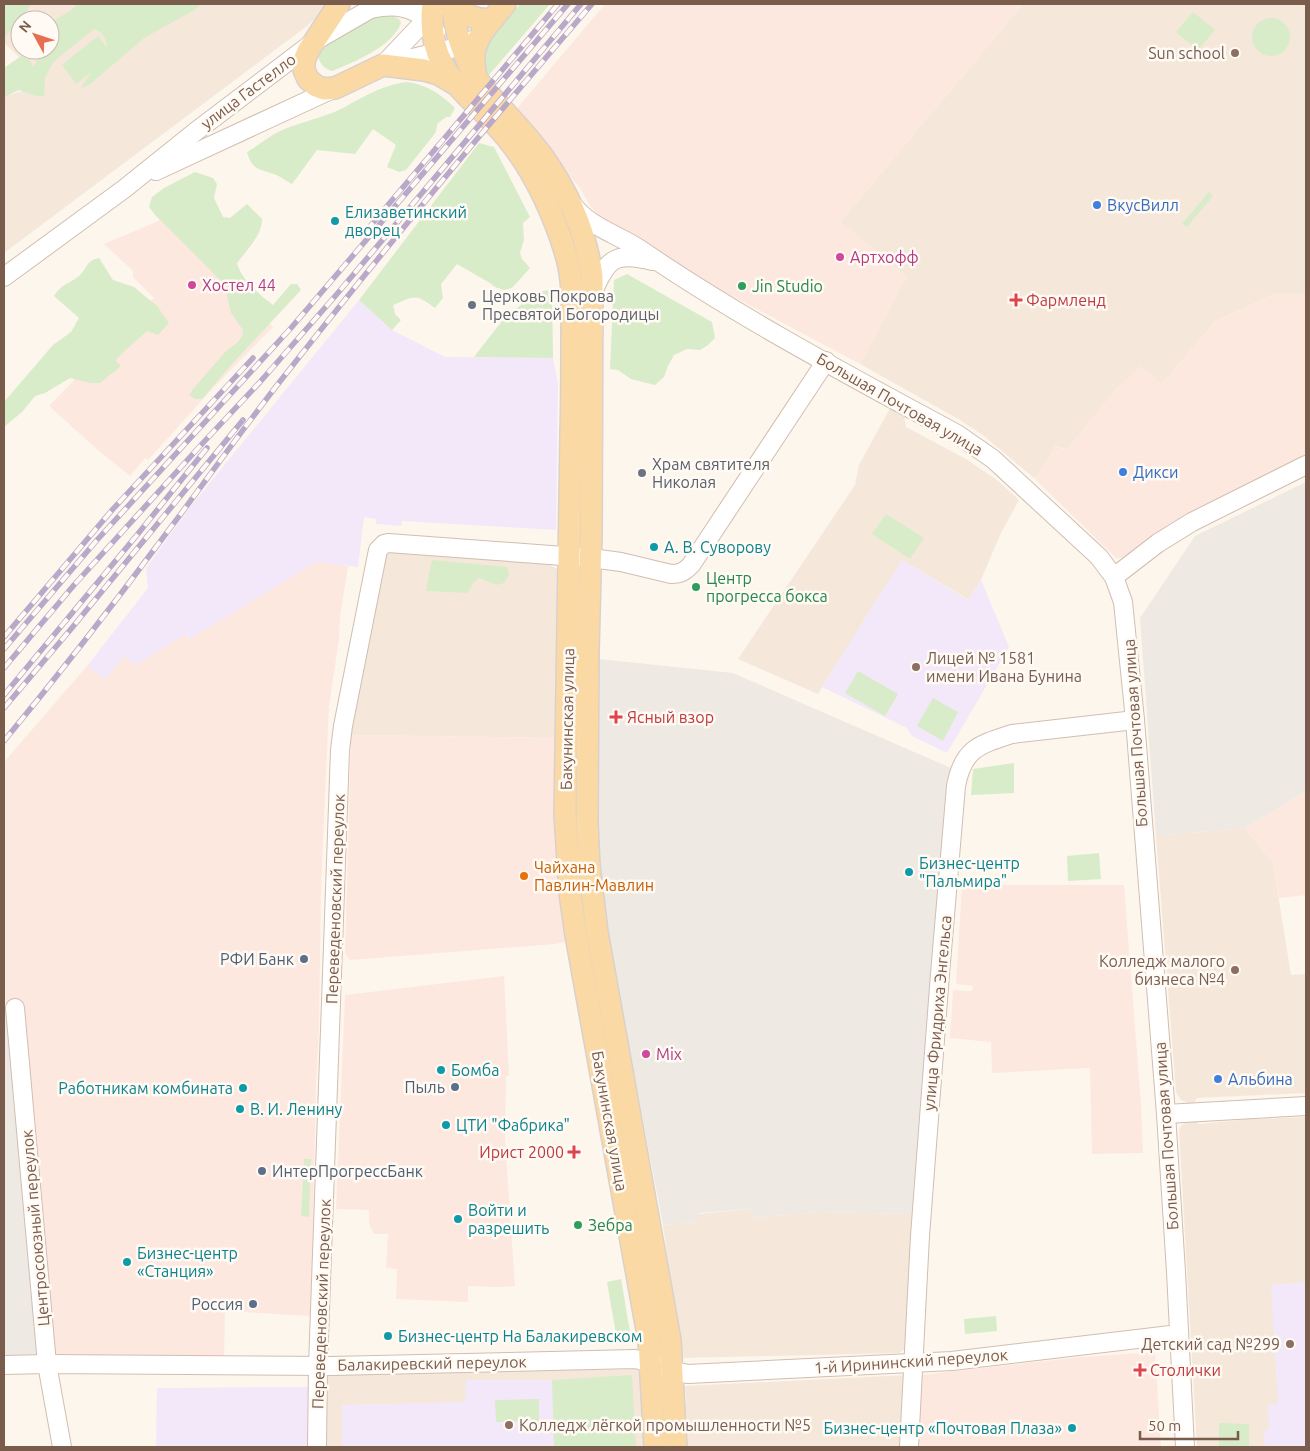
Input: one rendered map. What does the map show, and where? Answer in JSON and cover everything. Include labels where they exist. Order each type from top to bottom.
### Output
[{"type":"main road","points":[[335,88],[324,89],[316,86],[308,79],[304,70],[304,61],[314,41],[339,4]]},
{"type":"main road","name":"Бакунинская улица","points":[[454,4],[454,20],[471,34]]},
{"type":"main road","points":[[459,4],[465,13],[483,21],[471,34],[474,68],[478,81]]},
{"type":"main road","name":"Бакунинская улица","points":[[433,13],[471,34]]},
{"type":"main road","name":"Бакунинская улица","points":[[471,34],[445,71],[511,143],[522,159],[548,205],[567,259],[570,279],[572,313],[570,557],[565,814],[570,893],[649,1341],[655,1447]]},
{"type":"main road","points":[[383,65],[424,70],[438,74],[456,84]]},
{"type":"main road","name":"улица Гастелло","points":[[335,88],[383,65]]},
{"type":"main road","name":"Бакунинская улица","points":[[478,81],[525,134],[544,159],[567,197],[584,237],[592,276],[586,785],[589,866],[596,932],[670,1340],[676,1447]]},
{"type":"street","points":[[412,4],[433,13]]},
{"type":"street","name":"улица Гастелло","points":[[4,277],[124,189],[314,41],[375,6]]},
{"type":"street","points":[[375,6],[399,6],[414,11],[433,13]]},
{"type":"street","name":"улица Гастелло","points":[[383,65],[433,13]]},
{"type":"street","points":[[383,65],[471,34]]},
{"type":"street","name":"Бакунинская улица","points":[[471,34],[478,81]]},
{"type":"street","name":"улица Гастелло","points":[[124,189],[159,169],[335,88]]},
{"type":"street","name":"Большая Почтовая улица","points":[[567,197],[576,209],[594,224],[640,249],[737,311],[957,434],[993,459],[1099,557],[1114,577],[1123,602],[1127,628],[1135,720],[1166,1114],[1185,1447]]},
{"type":"street","name":"Большая Почтовая улица","points":[[548,205],[561,222],[574,232],[584,237],[625,248],[658,262]]},
{"type":"street","points":[[591,295],[601,274],[613,260],[632,257],[658,262]]},
{"type":"street","name":"Переведеновский переулок","points":[[317,1447],[318,1366],[340,750],[376,554],[381,546],[388,543],[590,558],[621,562],[671,574],[684,572],[691,565],[826,361]]},
{"type":"street","points":[[1114,577],[1158,543],[1192,522],[1306,465]]},
{"type":"street","name":"улица Фридриха Энгельса","points":[[910,1447],[920,1236],[956,786],[960,767],[971,752],[994,740],[1012,734],[1135,720]]},
{"type":"street","name":"Центросоюзный переулок","points":[[15,1008],[47,1364],[62,1447]]},
{"type":"street","points":[[1166,1114],[1306,1106]]},
{"type":"street","name":"1-й Ирининский переулок","points":[[672,1372],[688,1374],[952,1362],[1179,1334]]},
{"type":"street","name":"Балакиревский переулок","points":[[4,1366],[47,1364],[318,1366],[635,1359],[650,1362],[672,1372]]},
{"type":"shaded area","points":[[4,4],[327,4],[307,26],[4,253],[4,96],[27,90],[40,76],[23,60],[60,60],[60,10],[10,10],[10,48],[4,43]]},
{"type":"shaded area","points":[[605,4],[1023,4],[840,222],[906,277],[860,364],[689,273],[600,218],[579,187],[514,112]]},
{"type":"shaded area","points":[[1023,4],[1306,4],[1306,294],[1274,294],[1216,321],[1162,384],[1119,386],[1067,449],[1055,446],[1044,466],[1034,478],[984,436],[960,420],[860,364],[906,277],[840,222]]},
{"type":"shaded area","points":[[161,220],[273,327],[214,387],[148,460],[145,458],[130,476],[49,406],[154,298],[133,277],[133,271],[104,244]]},
{"type":"shaded area","points":[[1274,294],[1306,294],[1306,455],[1169,524],[1124,558],[1116,558],[1034,478],[1044,466],[1055,446],[1067,449],[1119,386],[1140,366],[1162,384],[1216,321]]},
{"type":"shaded area","points":[[359,300],[392,330],[445,357],[553,358],[558,384],[556,530],[402,521],[401,526],[376,524],[376,519],[364,517],[358,567],[316,562],[190,639],[186,634],[136,665],[124,656],[105,680],[87,666],[148,588],[146,568],[191,506]]},
{"type":"shaded area","points":[[890,408],[904,415],[906,427],[966,459],[997,480],[1019,500],[1000,535],[981,580],[969,600],[902,560],[818,694],[738,659],[855,485],[859,465]]},
{"type":"shaded area","points":[[1306,482],[1306,791],[1245,828],[1156,836],[1140,618],[1195,536]]},
{"type":"shaded area","points":[[392,549],[550,565],[559,570],[558,738],[351,735],[384,555]]},
{"type":"shaded area","name":"Лицей № 1581 имени Ивана Бунина","points":[[902,560],[968,600],[981,580],[1009,647],[947,753],[912,736],[907,728],[822,687]]},
{"type":"shaded area","points":[[316,562],[348,566],[329,705],[321,887],[311,1316],[225,1311],[224,1358],[53,1358],[21,1007],[4,1010],[4,762],[87,666],[105,680],[124,656],[136,665],[186,634],[189,639]]},
{"type":"shaded area","points":[[599,659],[733,673],[951,768],[915,1214],[818,1212],[751,1218],[750,1209],[699,1213],[699,1222],[663,1225],[608,936],[601,885],[597,840]]},
{"type":"shaded area","points":[[351,735],[558,738],[570,941],[555,944],[350,960],[345,954]]},
{"type":"shaded area","points":[[1306,791],[1306,895],[1279,898],[1273,863],[1245,828]]},
{"type":"shaded area","points":[[1245,828],[1273,863],[1291,975],[1306,974],[1306,1093],[1197,1098],[1194,1103],[1190,1104],[1181,1100],[1176,1092],[1156,836]]},
{"type":"shaded area","points":[[962,885],[1124,885],[1143,1153],[1092,1154],[1090,1068],[992,1073],[991,1042],[950,1038],[953,990],[972,991],[973,986],[956,984]]},
{"type":"shaded area","points":[[504,976],[509,1076],[506,1076],[505,1140],[515,1286],[468,1286],[468,1302],[396,1299],[397,1269],[386,1268],[388,1234],[374,1234],[369,1223],[369,1210],[336,1209],[345,995]]},
{"type":"shaded area","points":[[9,1009],[40,1359],[4,1360],[4,1010]]},
{"type":"shaded area","points":[[1244,1114],[1252,1114],[1256,1119],[1306,1117],[1306,1447],[1197,1447],[1179,1130],[1189,1120],[1195,1119],[1198,1124],[1241,1120]]},
{"type":"shaded area","points":[[751,1209],[752,1218],[818,1212],[915,1214],[907,1344],[905,1349],[899,1353],[681,1358],[663,1225],[699,1222],[698,1214]]},
{"type":"shaded area","name":"Детский сад №299","points":[[1306,1282],[1306,1447],[1265,1447],[1264,1431],[1269,1430],[1268,1405],[1278,1404],[1271,1285]]},
{"type":"shaded area","points":[[1155,1352],[1161,1447],[917,1447],[921,1375],[1081,1357]]},
{"type":"shaded area","points":[[642,1369],[646,1447],[326,1447],[326,1377],[331,1373]]},
{"type":"shaded area","points":[[907,1375],[903,1447],[688,1447],[685,1386]]},
{"type":"shaded area","points":[[466,1380],[552,1380],[554,1447],[342,1447],[342,1405],[465,1402]]},
{"type":"shaded area","points":[[309,1387],[309,1447],[156,1447],[157,1388]]},
{"type":"green space","points":[[4,4],[30,4],[27,10],[10,10],[10,31],[4,38]]},
{"type":"green space","points":[[78,4],[203,4],[144,38],[89,85],[81,88],[91,72],[76,84],[62,65],[98,36],[107,48],[104,36],[94,29],[60,56],[60,17]]},
{"type":"green space","points":[[520,4],[550,4],[489,75],[486,75],[488,41]]},
{"type":"green space","points":[[1193,12],[1215,30],[1198,50],[1176,32]]},
{"type":"green space","points":[[389,14],[399,19],[401,23],[397,31],[381,46],[371,53],[332,71],[322,65],[316,47],[366,18]]},
{"type":"green space","points":[[1271,18],[1284,24],[1290,37],[1284,50],[1271,56],[1258,50],[1252,37],[1258,24]]},
{"type":"green space","points":[[15,60],[30,60],[33,67],[37,60],[55,60],[45,78],[44,96],[36,96],[19,90],[4,97],[4,68]]},
{"type":"green space","points":[[408,82],[422,85],[434,91],[455,108],[450,117],[446,117],[437,124],[436,132],[406,170],[399,172],[387,167],[396,145],[373,129],[355,154],[317,150],[292,184],[276,175],[260,170],[254,166],[249,158],[247,152],[276,133],[341,109],[381,89]]},
{"type":"green space","points":[[479,143],[494,147],[530,217],[523,223],[524,240],[520,253],[522,259],[530,268],[512,288],[504,290],[495,287],[457,264],[441,284],[443,298],[435,308],[419,298],[411,298],[393,305],[395,314],[401,320],[392,330],[359,300]]},
{"type":"green space","points":[[195,172],[213,178],[217,184],[214,198],[223,217],[230,218],[247,204],[262,219],[257,237],[237,263],[239,270],[252,287],[273,305],[291,284],[297,284],[301,290],[202,399],[195,399],[189,395],[226,351],[238,342],[243,330],[231,313],[224,284],[149,207],[152,197],[164,188]]},
{"type":"green space","points":[[1209,192],[1213,196],[1187,227],[1182,224]]},
{"type":"green space","points":[[99,258],[113,280],[134,287],[157,306],[169,323],[158,335],[147,331],[118,357],[116,361],[121,366],[100,383],[90,383],[70,378],[45,393],[35,396],[22,412],[4,427],[4,402],[53,345],[71,332],[79,318],[54,296],[62,287],[79,276],[89,263]]},
{"type":"green space","points":[[627,274],[712,322],[715,338],[700,350],[687,349],[674,355],[664,377],[655,385],[631,379],[618,370],[610,369],[614,280]]},
{"type":"green space","points":[[552,289],[553,358],[474,357],[502,321],[535,293]]},
{"type":"green space","points":[[886,514],[924,538],[910,559],[872,534]]},
{"type":"green space","points":[[432,560],[507,567],[509,575],[504,583],[496,585],[479,578],[472,584],[468,593],[426,591]]},
{"type":"green space","points":[[858,671],[898,694],[885,716],[845,693]]},
{"type":"green space","points":[[933,698],[958,712],[943,741],[917,726]]},
{"type":"green space","points":[[1014,763],[1014,793],[971,795],[973,769]]},
{"type":"green space","points":[[1099,853],[1101,879],[1068,881],[1067,856]]},
{"type":"green space","points":[[304,1159],[311,1159],[309,1217],[301,1216]]},
{"type":"green space","points":[[621,1279],[631,1338],[617,1340],[607,1282]]},
{"type":"green space","points":[[996,1316],[997,1331],[965,1334],[964,1319]]},
{"type":"green space","points":[[632,1375],[636,1447],[554,1447],[552,1380]]},
{"type":"green space","points":[[539,1399],[539,1421],[496,1422],[495,1400]]},
{"type":"green space","points":[[1219,1423],[1249,1424],[1249,1447],[1219,1447]]},
{"type":"railway","points":[[366,231],[558,4]]},
{"type":"railway","points":[[4,649],[97,540],[291,328],[568,4]]},
{"type":"railway","points":[[4,668],[74,585],[260,382],[337,294],[581,4]]},
{"type":"railway","points":[[4,741],[100,621],[262,404],[316,336],[433,192],[592,4]]},
{"type":"railway","points":[[4,637],[113,509],[253,358]]},
{"type":"railway","points":[[4,708],[243,420]]},
{"type":"railway","points":[[4,695],[207,448]]},
{"type":"place","name":"Sun school","points":[[1235,53]]},
{"type":"place","name":"ВкусВилл","points":[[1097,205]]},
{"type":"place","name":"Елизаветинский дворец","points":[[335,221]]},
{"type":"place","name":"Артхофф","points":[[840,257]]},
{"type":"place","name":"Хостел 44","points":[[192,285]]},
{"type":"place","name":"Jin Studio","points":[[742,286]]},
{"type":"place","name":"Фармленд","points":[[1016,300]]},
{"type":"place","name":"Церковь Покрова Пресвятой Богородицы","points":[[472,305]]},
{"type":"place","name":"Дикси","points":[[1123,472]]},
{"type":"place","name":"Храм святителя Николая","points":[[642,473]]},
{"type":"place","name":"А. В. Суворову","points":[[654,547]]},
{"type":"place","name":"Центр прогресса бокса","points":[[696,587]]},
{"type":"place","name":"Лицей № 1581 имени Ивана Бунина","points":[[916,667]]},
{"type":"place","name":"Ясный взор","points":[[616,717]]},
{"type":"place","name":"Бизнес-центр \"Пальмира\"","points":[[909,872]]},
{"type":"place","name":"Чайхана Павлин-Мавлин","points":[[524,876]]},
{"type":"place","name":"РФИ Банк","points":[[304,959]]},
{"type":"place","name":"Колледж малого бизнеса №4","points":[[1235,970]]},
{"type":"place","name":"Mix","points":[[646,1054]]},
{"type":"place","name":"Бомба","points":[[441,1070]]},
{"type":"place","name":"Альбина","points":[[1218,1079]]},
{"type":"place","name":"Пыль","points":[[455,1087]]},
{"type":"place","name":"Работникам комбината","points":[[243,1088]]},
{"type":"place","name":"В. И. Ленину","points":[[240,1109]]},
{"type":"place","name":"ЦТИ \"Фабрика\"","points":[[446,1125]]},
{"type":"place","name":"Ирист 2000","points":[[574,1152]]},
{"type":"place","name":"ИнтерПрогрессБанк","points":[[262,1171]]},
{"type":"place","name":"Войти и разрешить","points":[[458,1219]]},
{"type":"place","name":"Зебра","points":[[578,1225]]},
{"type":"place","name":"Бизнес-центр «Станция»","points":[[127,1262]]},
{"type":"place","name":"Россия","points":[[253,1304]]},
{"type":"place","name":"Бизнес-центр На Балакиревском","points":[[388,1336]]},
{"type":"place","name":"Детский сад №299","points":[[1290,1344]]},
{"type":"place","name":"Столички","points":[[1140,1370]]},
{"type":"place","name":"Колледж лёгкой промышленности №5","points":[[509,1425]]},
{"type":"place","name":"Бизнес-центр «Почтовая Плаза»","points":[[1072,1428]]}]
